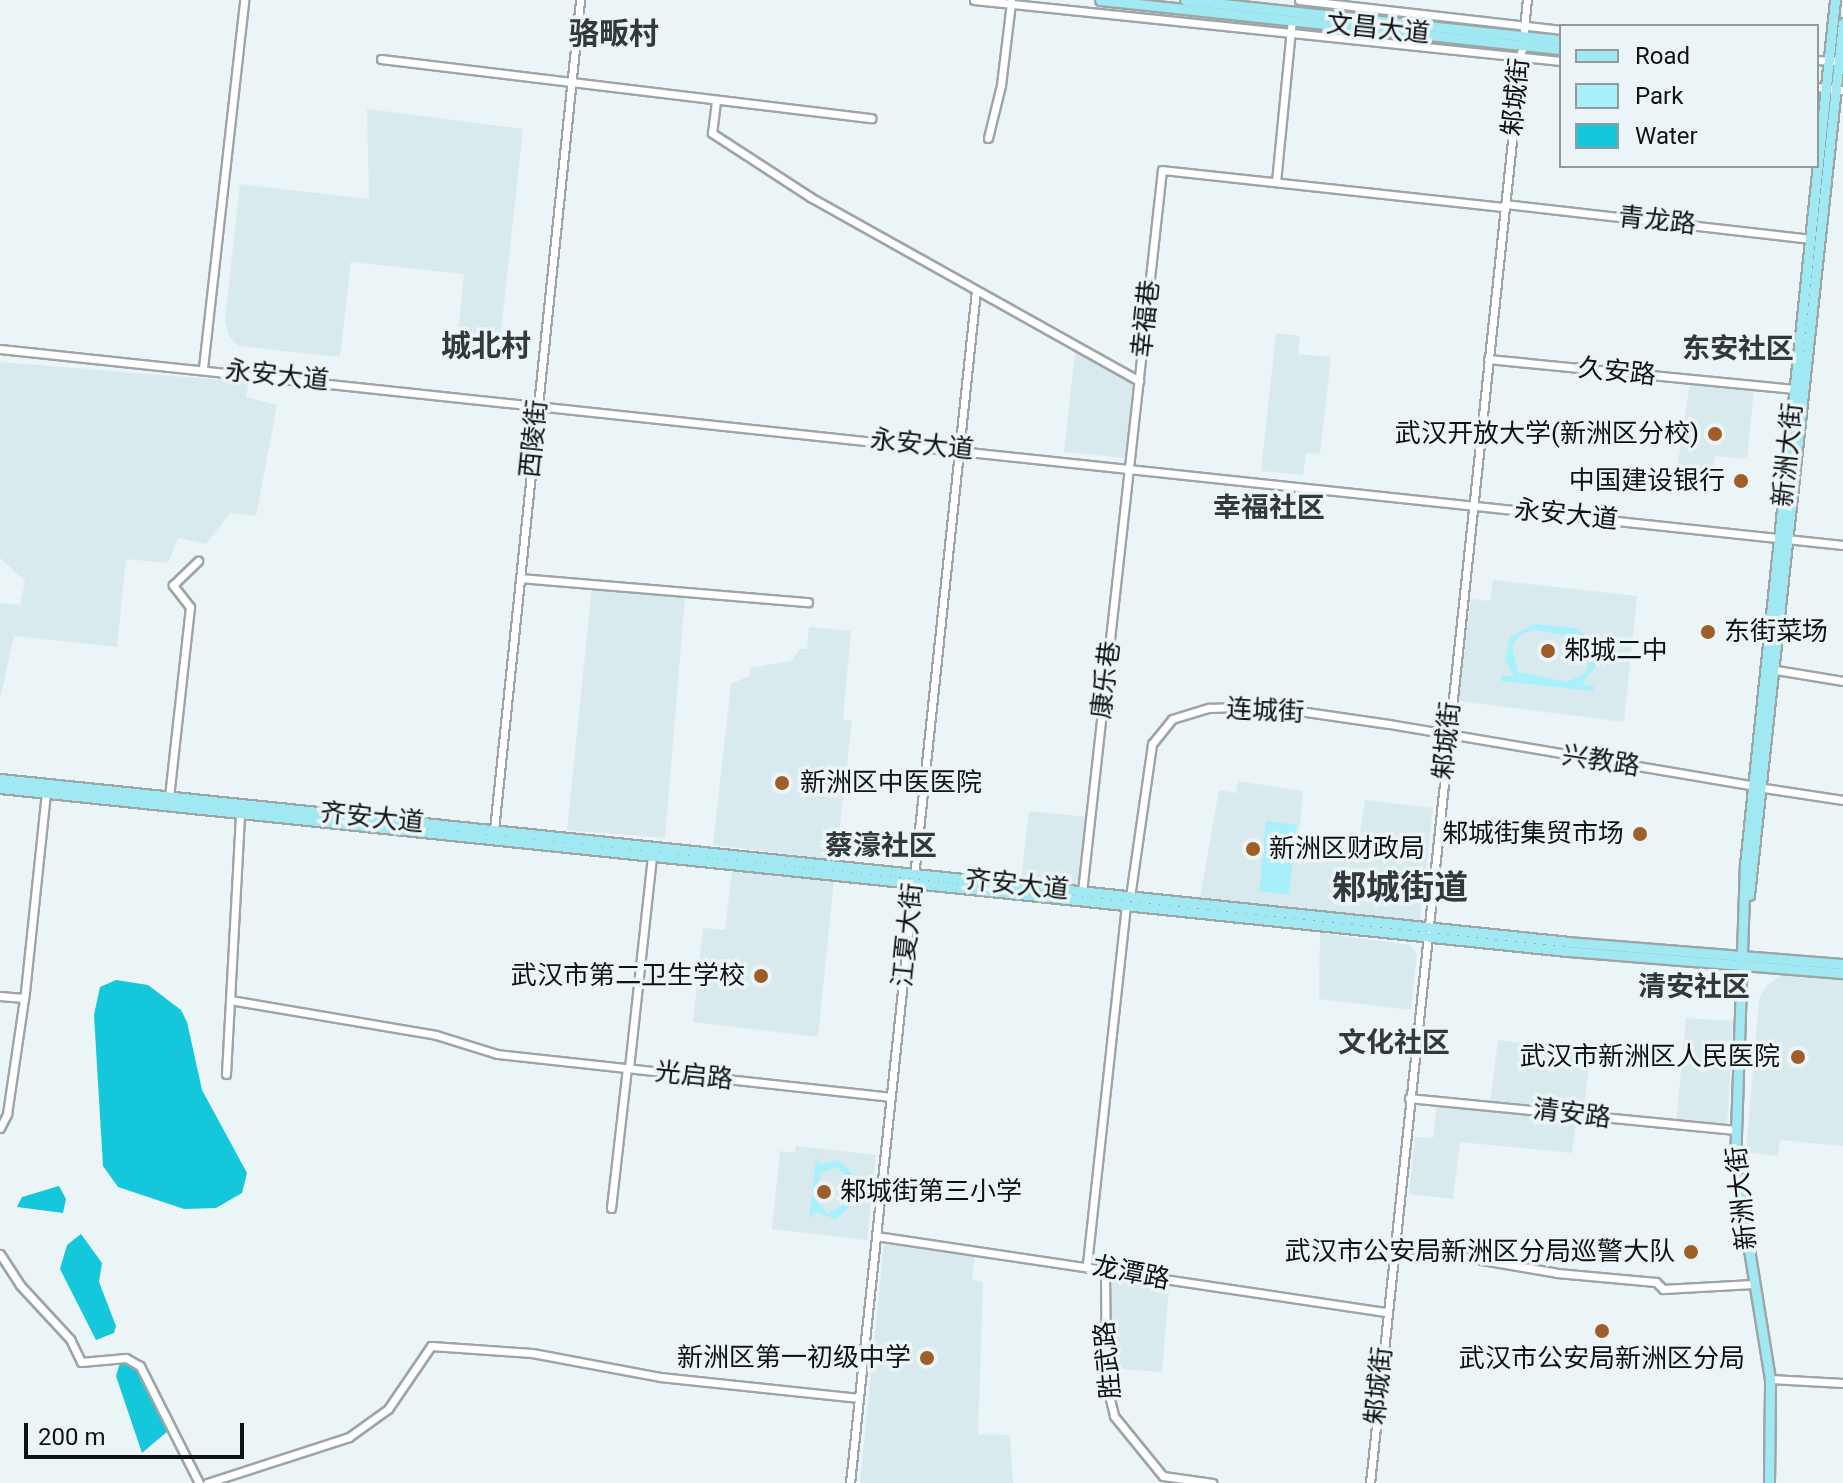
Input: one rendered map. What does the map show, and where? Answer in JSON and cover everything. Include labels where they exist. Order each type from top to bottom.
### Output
[{"type":"main road","name":"文昌大道","points":[[1100,0],[1292,20],[1523,35],[1559,48]]},
{"type":"main road","name":"文昌大道","points":[[1185,0],[1559,40]]},
{"type":"main road","name":"新洲大街","points":[[1833,70],[1835,0]]},
{"type":"main road","name":"新洲大街","points":[[1759,787],[1776,670],[1795,389],[1810,239],[1830,89],[1843,23]]},
{"type":"main road","name":"新洲大街","points":[[1769,1483],[1770,1379],[1740,1213],[1734,1130],[1746,910],[1830,89]]},
{"type":"main road","name":"齐安大道","points":[[0,779],[494,830],[914,879],[1843,973]]},
{"type":"main road","name":"齐安大道","points":[[0,788],[652,856],[1082,892],[1128,901]]},
{"type":"main road","name":"齐安大道","points":[[1743,962],[1843,964]]},
{"type":"street","points":[[203,368],[244,0]]},
{"type":"street","name":"西陵街","points":[[494,830],[580,0]]},
{"type":"street","points":[[974,0],[1559,61]]},
{"type":"street","points":[[1299,0],[1523,35],[1559,30]]},
{"type":"street","name":"邾城街","points":[[1370,1483],[1527,0]]},
{"type":"street","points":[[988,138],[1001,85],[1011,2]]},
{"type":"street","points":[[1276,182],[1292,20]]},
{"type":"street","points":[[381,59],[871,118]]},
{"type":"street","points":[[716,101],[712,133],[810,197],[1139,381]]},
{"type":"street","name":"青龙路","points":[[1162,170],[1810,239]]},
{"type":"street","name":"幸福巷","points":[[1131,468],[1162,170]]},
{"type":"street","name":"江夏大街","points":[[850,1483],[976,291]]},
{"type":"street","name":"永安大道","points":[[0,349],[203,368],[1843,545]]},
{"type":"street","name":"久安路","points":[[1488,359],[1795,389]]},
{"type":"street","name":"康乐巷","points":[[1082,892],[1131,468]]},
{"type":"street","points":[[169,797],[190,607],[173,585],[198,561]]},
{"type":"street","points":[[520,578],[808,602]]},
{"type":"street","points":[[1776,670],[1843,681]]},
{"type":"street","name":"连城街","points":[[1087,1264],[1128,901],[1150,750],[1159,732],[1177,716],[1253,705],[1389,724],[1448,737]]},
{"type":"street","name":"兴教路","points":[[1448,737],[1843,800]]},
{"type":"street","points":[[0,1128],[7,1114],[24,998],[46,793]]},
{"type":"street","points":[[226,1074],[240,813]]},
{"type":"street","points":[[611,1208],[652,856]]},
{"type":"street","points":[[0,996],[24,998]]},
{"type":"street","name":"光启路","points":[[230,1000],[436,1035],[497,1054],[891,1097]]},
{"type":"street","name":"清安路","points":[[1409,1098],[1734,1130]]},
{"type":"street","name":"龙潭路","points":[[876,1236],[1087,1264],[1105,1270],[1386,1312]]},
{"type":"street","points":[[1394,1245],[1557,1273],[1656,1282],[1663,1289],[1753,1284]]},
{"type":"street","points":[[0,1254],[20,1285],[70,1339],[81,1362],[126,1358],[140,1366],[199,1483]]},
{"type":"street","name":"胜武路","points":[[1105,1270],[1106,1383],[1114,1416],[1163,1476],[1213,1483]]},
{"type":"street","points":[[207,1483],[349,1437],[388,1409],[406,1376],[431,1346],[532,1353],[660,1377],[859,1398]]},
{"type":"street","points":[[1770,1379],[1843,1383]]},
{"type":"shaded area","points":[[367,109],[523,129],[498,359],[456,355],[464,274],[351,262],[340,357],[239,346],[229,337],[225,320],[240,184],[369,199]]},
{"type":"shaded area","points":[[1276,333],[1300,336],[1298,354],[1331,357],[1320,454],[1306,453],[1303,475],[1261,471]]},
{"type":"shaded area","points":[[1075,352],[1134,382],[1127,458],[1064,452]]},
{"type":"shaded area","points":[[0,362],[249,382],[246,397],[277,405],[256,516],[230,513],[206,544],[178,538],[168,563],[126,559],[117,647],[14,636],[0,699],[0,603],[20,605],[25,581],[0,558]]},
{"type":"shaded area","name":"武汉开放大学(新洲区分校)","points":[[1690,382],[1754,389],[1747,459],[1715,456],[1710,493],[1674,489]]},
{"type":"shaded area","name":"邾城二中","points":[[1493,580],[1637,596],[1624,722],[1458,701],[1471,599],[1490,601]]},
{"type":"shaded area","points":[[592,587],[685,596],[665,838],[567,830]]},
{"type":"shaded area","name":"新洲区中医医院","points":[[809,627],[851,631],[843,719],[852,721],[836,860],[713,845],[731,684],[751,675],[749,668],[791,661],[800,649],[807,649]]},
{"type":"shaded area","points":[[1238,781],[1303,791],[1297,855],[1356,861],[1365,800],[1433,808],[1420,922],[1200,898],[1219,790],[1236,793]]},
{"type":"shaded area","points":[[1029,811],[1088,817],[1081,886],[1021,880]]},
{"type":"shaded area","name":"武汉市第二卫生学校","points":[[732,871],[834,880],[818,1037],[693,1022],[703,928],[725,930]]},
{"type":"shaded area","points":[[1320,933],[1410,945],[1417,954],[1411,1010],[1319,999]]},
{"type":"shaded area","name":"武汉市新洲区人民医院","points":[[1786,973],[1843,977],[1843,1146],[1780,1140],[1778,1156],[1746,1152],[1759,999],[1767,985]]},
{"type":"shaded area","points":[[1686,1018],[1733,1021],[1727,1127],[1676,1125]]},
{"type":"shaded area","points":[[1498,1040],[1591,1051],[1583,1113],[1490,1103]]},
{"type":"shaded area","points":[[1437,1102],[1577,1116],[1572,1153],[1460,1142],[1453,1199],[1409,1194],[1415,1137],[1433,1138]]},
{"type":"shaded area","name":"邾城街第三小学","points":[[796,1146],[876,1155],[867,1240],[772,1229],[780,1151],[795,1153]]},
{"type":"shaded area","name":"新洲区第一初级中学","points":[[884,1244],[975,1254],[972,1280],[983,1282],[978,1434],[1010,1435],[1013,1483],[860,1483]]},
{"type":"shaded area","points":[[1107,1274],[1152,1278],[1152,1283],[1169,1286],[1162,1372],[1108,1368]]},
{"type":"green space","points":[[1535,624],[1575,628],[1589,638],[1596,665],[1582,684],[1594,686],[1593,691],[1501,681],[1501,675],[1514,676],[1505,659],[1510,637]],"holes":[[[1535,630],[1581,638],[1591,655],[1586,673],[1567,682],[1518,672],[1512,646],[1521,634]]]},
{"type":"green space","points":[[1266,821],[1297,825],[1289,895],[1259,891]]},
{"type":"green space","points":[[816,1158],[821,1164],[839,1161],[852,1173],[848,1208],[836,1219],[815,1212],[809,1218]],"holes":[[[837,1167],[846,1176],[843,1205],[828,1213],[817,1202],[820,1173]]]},
{"type":"water","points":[[116,980],[148,985],[181,1010],[187,1022],[202,1090],[247,1173],[242,1193],[216,1208],[184,1209],[118,1187],[103,1166],[94,1015],[100,987]]},
{"type":"water","points":[[59,1186],[66,1199],[63,1213],[17,1207],[22,1197]]},
{"type":"water","points":[[81,1234],[102,1263],[99,1282],[116,1326],[114,1333],[96,1340],[60,1269],[67,1245]]},
{"type":"water","points":[[120,1363],[132,1365],[142,1375],[169,1430],[142,1453],[116,1376]]},
{"type":"place","name":"武汉开放大学(新洲区分校)","points":[[1715,434]]},
{"type":"place","name":"中国建设银行","points":[[1741,481]]},
{"type":"place","name":"东街菜场","points":[[1708,632]]},
{"type":"place","name":"邾城二中","points":[[1548,651]]},
{"type":"place","name":"新洲区中医医院","points":[[782,783]]},
{"type":"place","name":"邾城街集贸市场","points":[[1640,834]]},
{"type":"place","name":"新洲区财政局","points":[[1253,849]]},
{"type":"place","name":"武汉市第二卫生学校","points":[[761,976]]},
{"type":"place","name":"武汉市新洲区人民医院","points":[[1798,1057]]},
{"type":"place","name":"邾城街第三小学","points":[[824,1192]]},
{"type":"place","name":"武汉市公安局新洲区分局巡警大队","points":[[1691,1252]]},
{"type":"place","name":"武汉市公安局新洲区分局","points":[[1602,1331]]},
{"type":"place","name":"新洲区第一初级中学","points":[[927,1358]]},
{"type":"district","name":"骆畈村","points":[[614,34]]},
{"type":"district","name":"城北村","points":[[486,346]]},
{"type":"district","name":"东安社区","points":[[1738,349]]},
{"type":"district","name":"幸福社区","points":[[1269,508]]},
{"type":"district","name":"蔡濠社区","points":[[881,846]]},
{"type":"district","name":"邾城街道","points":[[1400,888]]},
{"type":"district","name":"清安社区","points":[[1694,987]]},
{"type":"district","name":"文化社区","points":[[1394,1043]]}]
